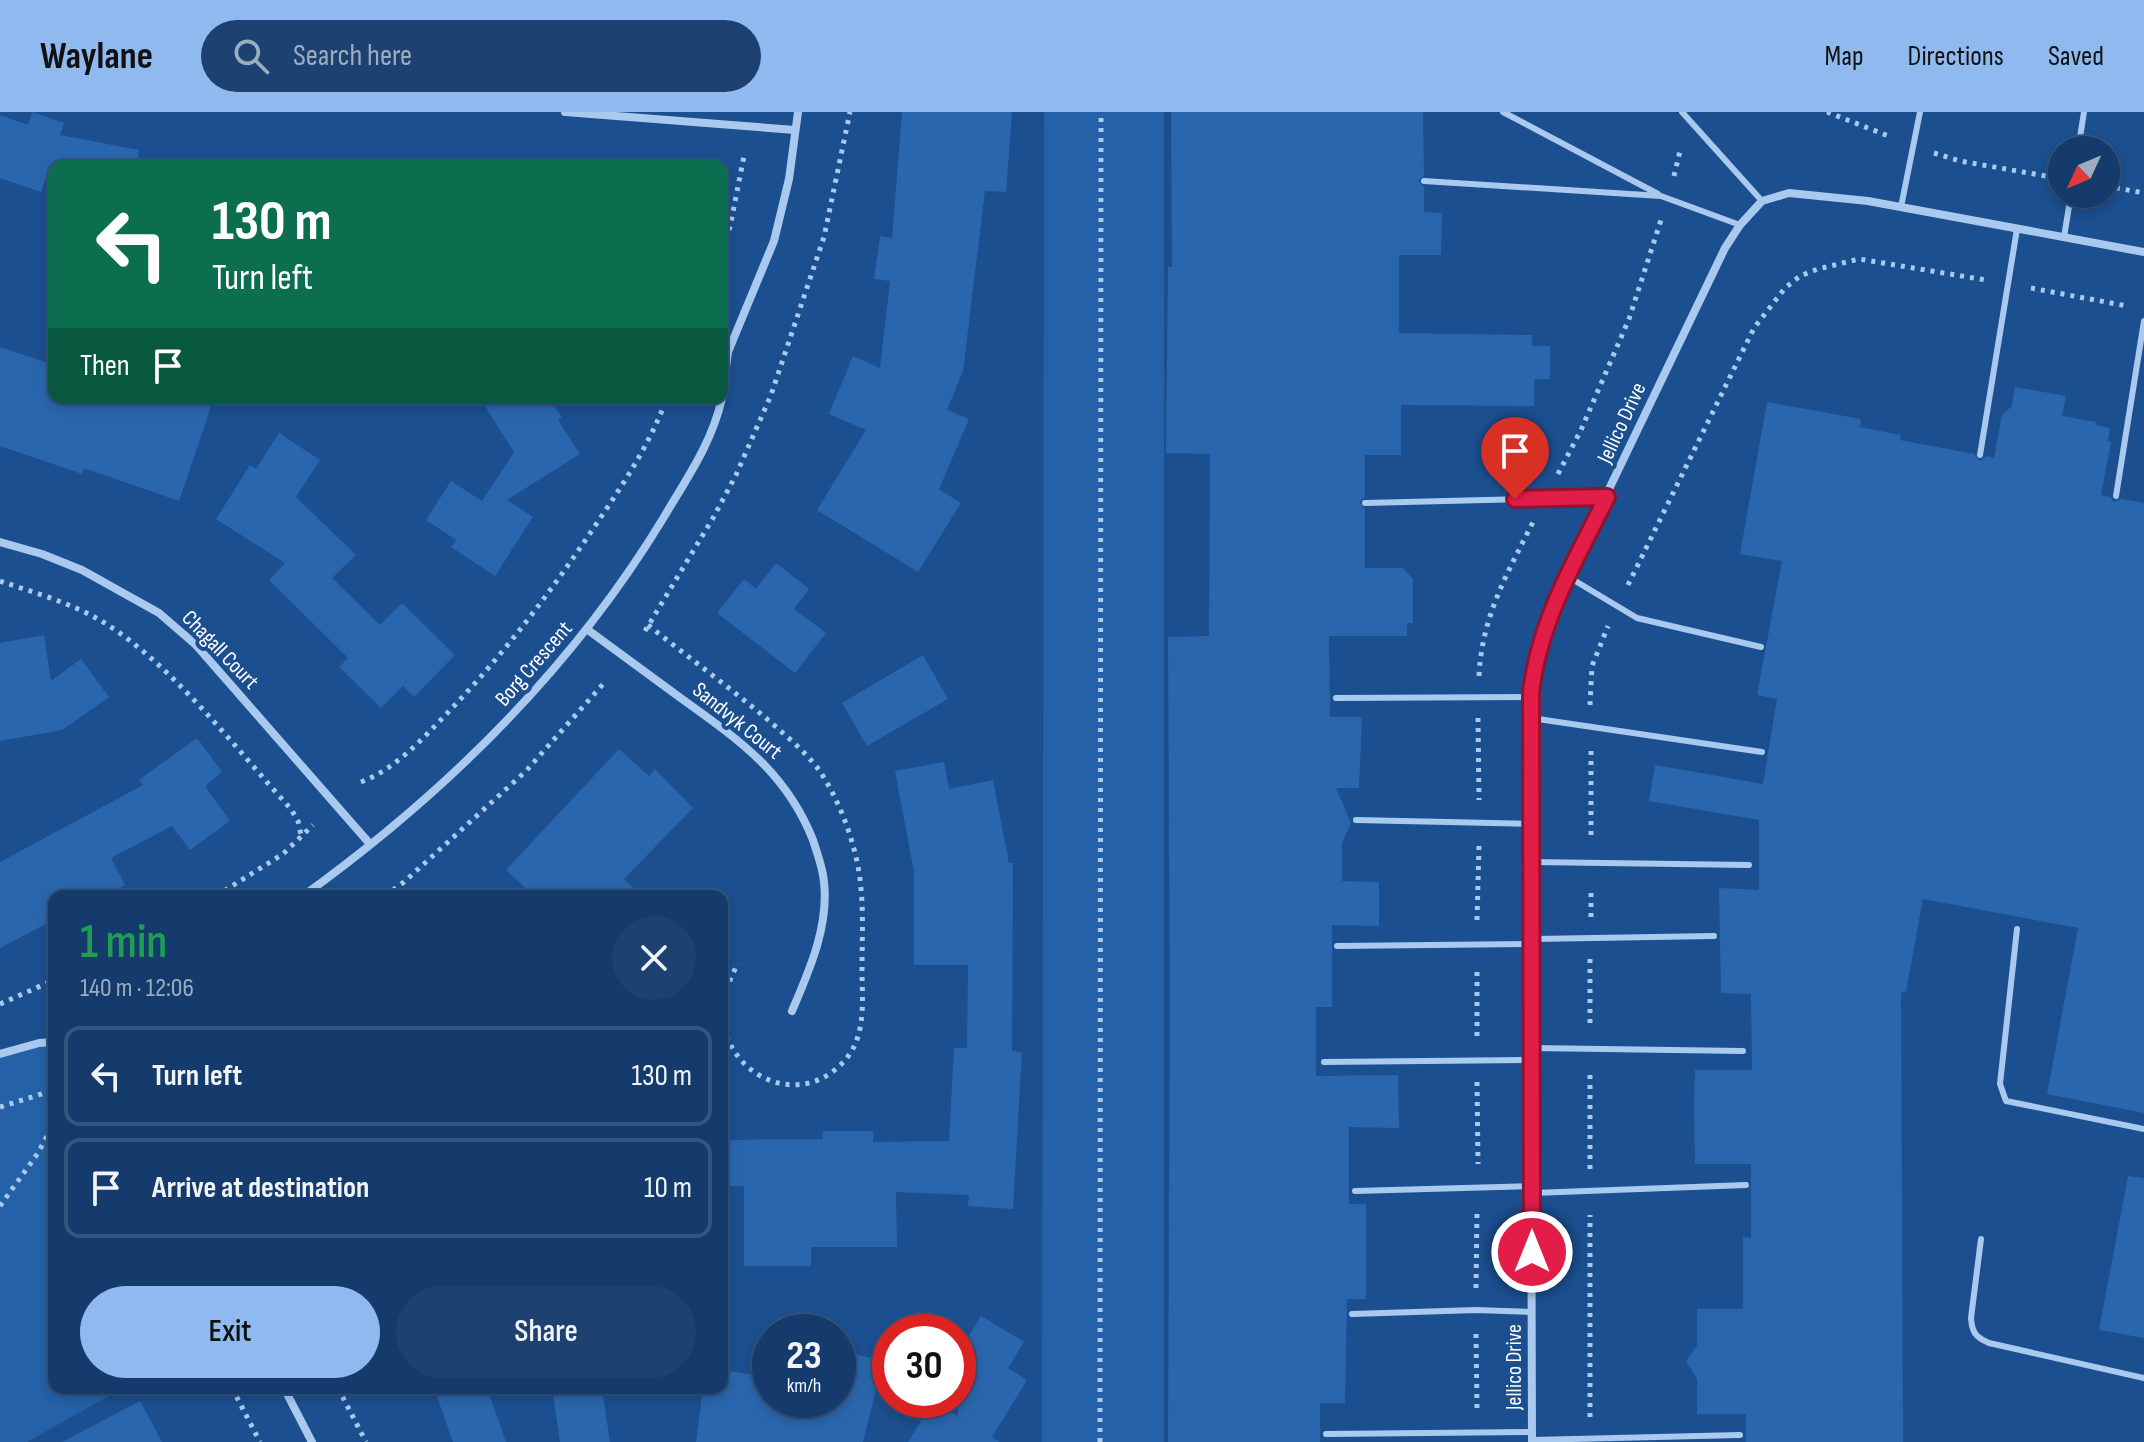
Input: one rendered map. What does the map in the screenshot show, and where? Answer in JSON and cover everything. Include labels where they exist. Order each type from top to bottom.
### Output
[{"type":"street","points":[[565,112],[795,130]]},
{"type":"street","name":"Borg Crescent","points":[[728,352],[774,241],[789,179],[798,112]]},
{"type":"street","points":[[1762,201],[1789,193],[1818,194],[2144,251]]},
{"type":"street","name":"Jellico Drive","points":[[1532,1438],[1530,697],[1534,667],[1547,618],[1703,292],[1725,248],[1740,225],[1762,201]]},
{"type":"street","name":"Borg Crescent","points":[[311,890],[370,844],[496,734],[588,630],[624,582],[709,442],[720,404]]},
{"type":"street","name":"Chagall Court","points":[[0,542],[82,570],[159,613],[196,645],[370,844]]},
{"type":"street","name":"Sandvyk Court","points":[[588,630],[743,744],[796,802],[816,848],[824,882],[816,954],[792,1011]]},
{"type":"street","points":[[0,1054],[48,1043]]},
{"type":"street","points":[[287,1394],[312,1442]]},
{"type":"lane","points":[[1503,112],[1661,196],[1740,225]]},
{"type":"lane","points":[[1682,112],[1762,201]]},
{"type":"lane","points":[[1901,207],[1920,112]]},
{"type":"lane","points":[[2080,136],[2084,112]]},
{"type":"lane","points":[[1424,181],[1661,196]]},
{"type":"lane","points":[[2064,237],[2069,208]]},
{"type":"lane","points":[[1980,455],[2017,229]]},
{"type":"lane","points":[[2116,496],[2144,321]]},
{"type":"lane","points":[[1365,503],[1607,497]]},
{"type":"lane","points":[[1567,576],[1637,618],[1761,647]]},
{"type":"lane","points":[[1336,698],[1530,697]]},
{"type":"lane","points":[[1531,718],[1762,752]]},
{"type":"lane","points":[[1356,820],[1532,824]]},
{"type":"lane","points":[[1532,862],[1749,865]]},
{"type":"lane","points":[[2017,929],[2000,1084],[2006,1101],[2144,1129]]},
{"type":"lane","points":[[1337,946],[1714,936]]},
{"type":"lane","points":[[1532,1048],[1743,1051]]},
{"type":"lane","points":[[1324,1062],[1532,1060]]},
{"type":"lane","points":[[1355,1191],[1590,1191],[1746,1185]]},
{"type":"lane","points":[[1981,1239],[1971,1318],[1972,1330],[1977,1338],[2144,1378]]},
{"type":"lane","points":[[1352,1314],[1476,1310],[1532,1312]]},
{"type":"lane","points":[[1326,1434],[1590,1439],[1740,1435]]},
{"type":"path","points":[[728,1035],[736,1053],[758,1076],[775,1084],[797,1086],[807,1083],[835,1070],[852,1053],[862,1029],[863,905],[856,855],[842,812],[819,770],[792,741],[743,699],[646,628],[731,486],[776,382],[824,237],[850,112]]},
{"type":"path","points":[[1100,1442],[1101,112]]},
{"type":"path","points":[[1827,112],[1945,158],[2048,176]]},
{"type":"path","points":[[728,232],[744,156]]},
{"type":"path","points":[[2120,189],[2144,193]]},
{"type":"path","points":[[1590,1439],[1590,676],[1595,655],[1617,607],[1747,340],[1771,304],[1800,276],[1859,259],[2129,306]]},
{"type":"path","points":[[361,782],[387,771],[433,728],[515,637],[556,585],[632,473],[665,404]]},
{"type":"path","points":[[0,581],[97,619],[143,651],[172,678],[291,809],[301,835]]},
{"type":"path","points":[[393,890],[526,771],[604,683]]},
{"type":"path","points":[[226,890],[283,854],[313,825]]},
{"type":"path","points":[[728,983],[738,963]]},
{"type":"path","points":[[0,1004],[48,983]]},
{"type":"path","points":[[0,1107],[48,1092]]},
{"type":"path","points":[[0,1206],[48,1134]]},
{"type":"path","points":[[235,1394],[260,1442]]},
{"type":"path","points":[[341,1394],[366,1442]]},
{"type":"shaded area","points":[[1044,112],[1164,112],[1164,1442],[1042,1442]]},
{"type":"shaded area","points":[[48,1043],[48,1394],[112,1394],[27,1442],[0,1442],[0,1054]]},
{"type":"building","points":[[32,112],[64,123],[60,135],[139,150],[138,160],[48,160],[48,172],[41,192],[0,178],[0,115],[28,125]]},
{"type":"building","points":[[902,112],[1012,112],[1006,192],[985,191],[963,371],[947,410],[969,419],[939,489],[961,503],[918,572],[817,510],[866,430],[829,414],[853,356],[880,368],[890,281],[874,279],[880,236],[892,238]]},
{"type":"building","points":[[1171,112],[1423,112],[1424,175],[1418,181],[1424,187],[1424,212],[1442,213],[1441,255],[1399,255],[1399,333],[1532,335],[1532,346],[1550,346],[1550,379],[1534,379],[1534,406],[1401,405],[1401,455],[1365,455],[1365,497],[1359,502],[1365,509],[1365,568],[1403,568],[1413,579],[1413,623],[1407,623],[1407,636],[1329,636],[1330,717],[1362,717],[1359,788],[1336,788],[1351,823],[1342,843],[1342,881],[1379,882],[1379,926],[1332,925],[1332,1007],[1316,1007],[1316,1076],[1398,1075],[1399,1128],[1349,1127],[1349,1204],[1366,1204],[1366,1299],[1347,1299],[1345,1403],[1320,1403],[1320,1442],[1168,1442],[1168,637],[1209,636],[1210,454],[1166,453],[1168,267],[1172,267]]},
{"type":"building","points":[[0,347],[48,363],[48,404],[212,404],[179,501],[84,468],[82,474],[0,446]]},
{"type":"building","points":[[2015,387],[2066,396],[2062,416],[2096,422],[2095,425],[2110,428],[2108,441],[2111,442],[2101,495],[2110,497],[2114,502],[2121,499],[2144,503],[2144,1113],[2047,1094],[2078,928],[1923,899],[1906,991],[1901,993],[1903,1442],[1746,1442],[1746,1414],[1697,1414],[1697,1379],[1686,1361],[1697,1345],[1697,1309],[1743,1309],[1743,1237],[1751,1238],[1751,1164],[1695,1164],[1695,1070],[1752,1070],[1751,994],[1721,993],[1719,888],[1759,890],[1759,820],[1649,801],[1655,765],[1763,784],[1777,699],[1757,695],[1782,561],[1740,554],[1767,402],[1861,419],[1860,427],[1901,435],[1900,440],[1974,454],[1980,461],[1986,456],[1994,458],[2002,415],[2012,406]]},
{"type":"building","points":[[484,404],[553,404],[562,417],[558,420],[580,454],[507,500],[533,517],[495,576],[451,547],[456,540],[426,520],[451,481],[482,501],[514,452]]},
{"type":"building","points":[[279,433],[320,460],[296,497],[356,555],[332,578],[380,625],[402,603],[455,655],[414,697],[403,686],[381,708],[339,667],[348,658],[269,580],[285,563],[216,519],[250,465],[256,469]]},
{"type":"building","points":[[776,563],[809,589],[794,609],[826,633],[795,673],[717,613],[744,579],[756,589]]},
{"type":"building","points":[[44,635],[51,681],[81,659],[109,697],[62,730],[0,741],[0,643]]},
{"type":"building","points":[[923,655],[948,699],[867,746],[842,703]]},
{"type":"building","points":[[197,738],[222,772],[205,786],[230,821],[190,850],[172,826],[111,858],[125,885],[116,890],[48,890],[48,923],[0,948],[0,862],[143,785],[139,780]]},
{"type":"building","points":[[619,749],[649,776],[655,769],[693,808],[624,879],[636,890],[528,890],[506,870]]},
{"type":"building","points":[[944,762],[949,789],[993,780],[1009,863],[1013,863],[1012,1051],[1022,1052],[1013,1209],[968,1206],[969,1195],[896,1192],[897,1247],[811,1247],[811,1266],[744,1266],[744,1186],[728,1186],[728,1140],[823,1139],[823,1131],[873,1131],[873,1142],[949,1141],[954,1048],[967,1048],[968,965],[914,965],[914,872],[895,771]]},
{"type":"building","points":[[2128,1176],[2144,1178],[2144,1338],[2099,1330]]},
{"type":"building","points":[[981,1316],[1024,1342],[1008,1368],[1027,1380],[992,1437],[1000,1442],[908,1442],[923,1418],[976,1418],[976,1324]]},
{"type":"building","points":[[856,1354],[872,1358],[872,1406],[863,1442],[696,1442],[702,1394],[728,1394],[728,1371],[752,1374],[752,1418],[856,1418]]},
{"type":"building","points":[[436,1394],[489,1394],[506,1442],[453,1442]]},
{"type":"building","points":[[553,1394],[603,1394],[610,1442],[560,1442]]},
{"type":"building","points":[[140,1401],[162,1442],[62,1442]]},
{"type":"route","points":[[1515,499],[1607,497],[1547,618],[1534,667],[1531,693],[1532,1252]]}]
